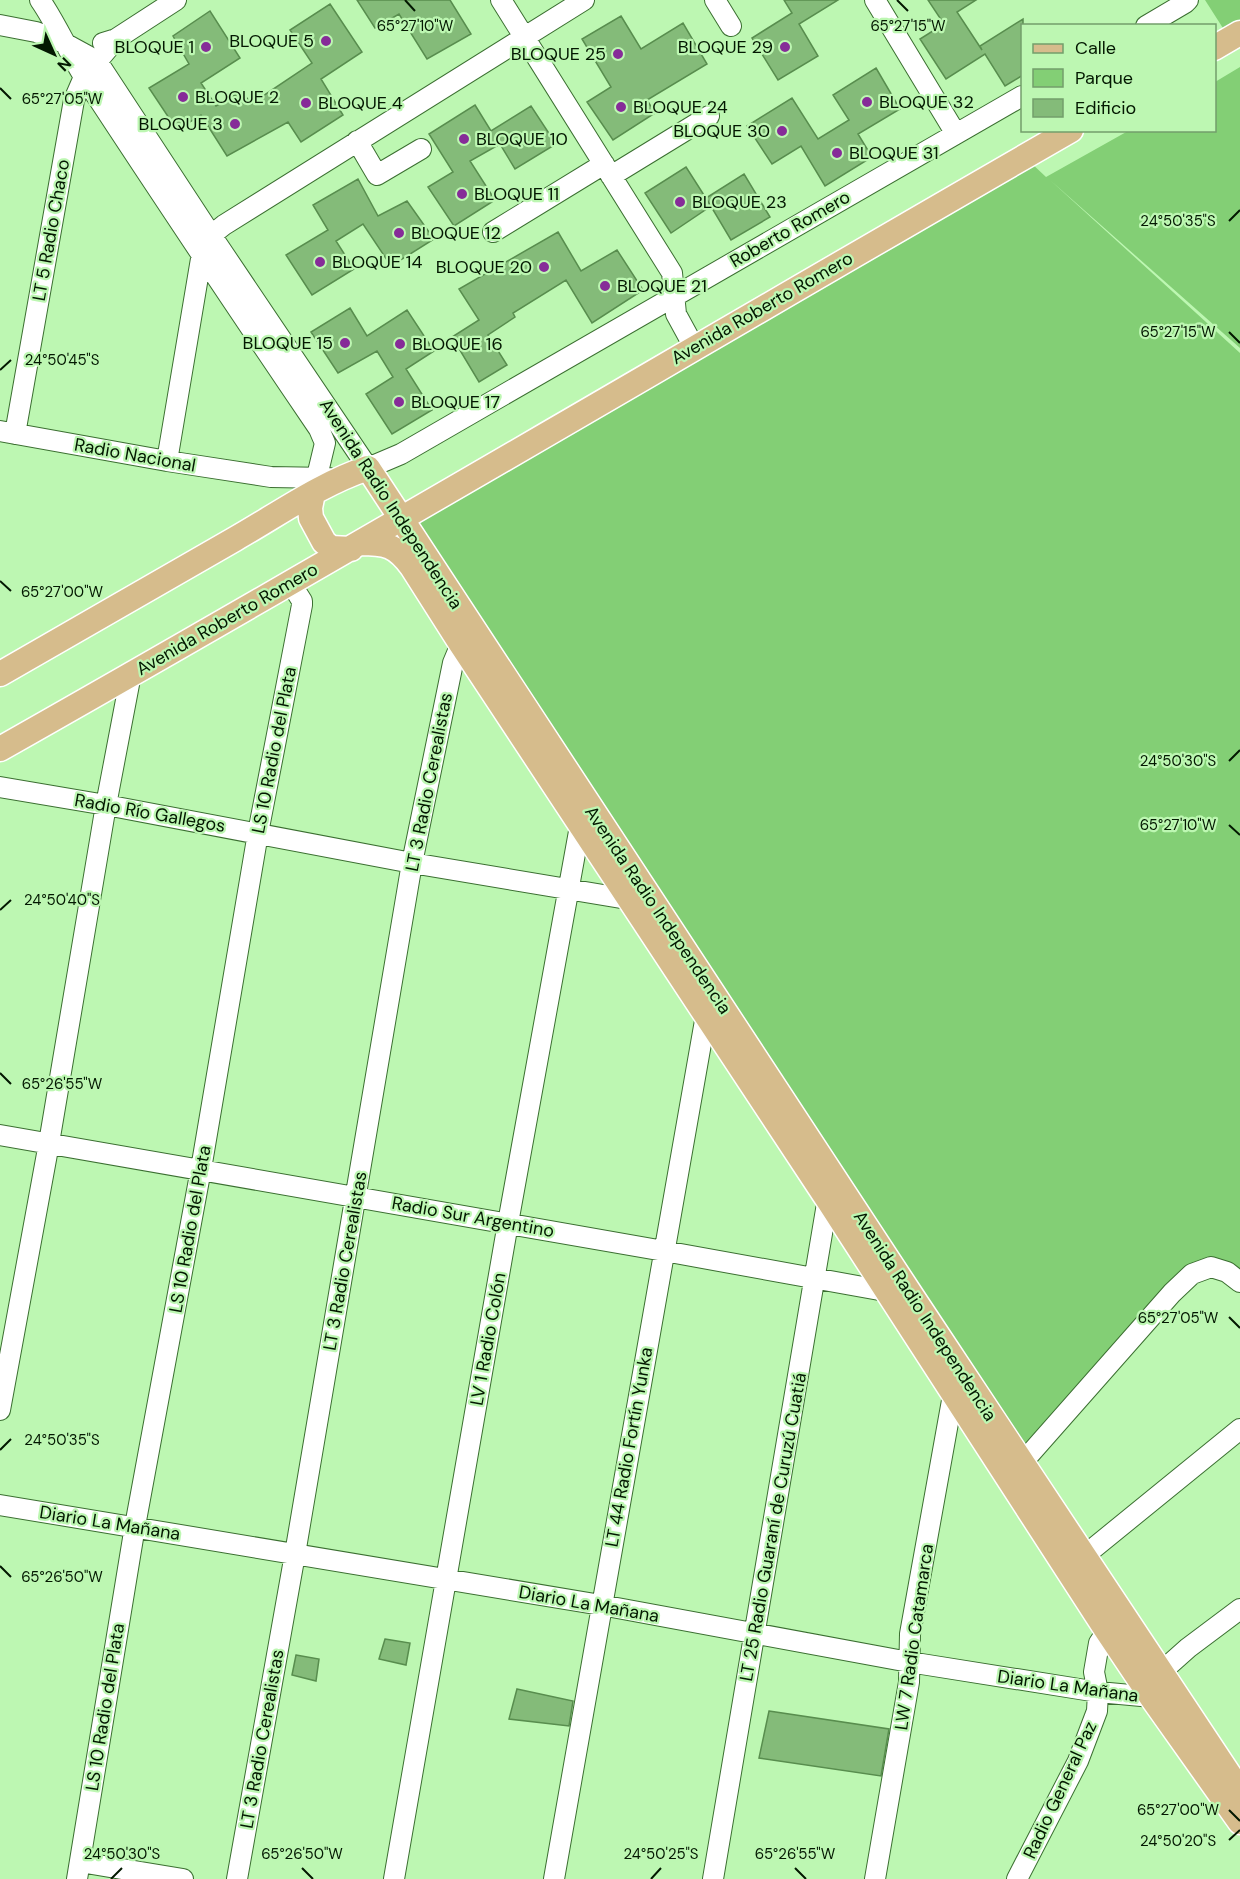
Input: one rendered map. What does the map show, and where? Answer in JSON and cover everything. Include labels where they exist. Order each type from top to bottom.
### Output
[{"type":"main road","points":[[1216,47],[1240,33]]},
{"type":"main road","name":"Avenida Roberto Romero","points":[[0,748],[402,520],[694,347],[1068,132]]},
{"type":"main road","points":[[0,674],[315,494],[368,468]]},
{"type":"main road","name":"Avenida Radio Independencia","points":[[368,468],[1084,1556],[1152,1686],[1240,1822]]},
{"type":"main road","name":"Avenida Roberto Romero","points":[[384,493],[394,500],[411,504],[454,489]]},
{"type":"main road","name":"Avenida Radio Independencia","points":[[315,494],[324,542],[331,548],[389,545],[405,557],[828,1200],[1107,1631],[1152,1686],[1178,1698],[1240,1791]]},
{"type":"street","name":"Avenida Radio Independencia","points":[[40,0],[84,77],[324,439],[324,451],[315,494]]},
{"type":"street","points":[[0,25],[36,32],[63,43],[96,44],[116,39],[176,0]]},
{"type":"street","points":[[501,0],[672,273],[676,314],[694,347]]},
{"type":"street","points":[[167,461],[201,256],[203,247],[211,235],[584,0]]},
{"type":"street","points":[[715,0],[731,26]]},
{"type":"street","points":[[874,0],[956,134]]},
{"type":"street","points":[[1149,24],[1188,0]]},
{"type":"street","name":"LT 5 Radio Chaco","points":[[8,432],[74,100],[84,77],[116,39]]},
{"type":"street","name":"Avenida Radio Independencia","points":[[63,43],[97,61],[368,468]]},
{"type":"street","name":"Roberto Romero","points":[[368,468],[400,454],[1021,97]]},
{"type":"street","points":[[493,232],[709,116]]},
{"type":"street","points":[[357,141],[377,175],[421,149]]},
{"type":"street","name":"Radio Nacional","points":[[8,432],[271,477],[315,494]]},
{"type":"street","points":[[271,477],[315,494]]},
{"type":"street","name":"LS 10 Radio del Plata","points":[[79,1870],[135,1526],[201,1170],[258,833],[302,605],[302,601],[290,582]]},
{"type":"street","name":"LT 3 Radio Cerealistas","points":[[237,1879],[295,1554],[412,862],[453,663],[461,644]]},
{"type":"street","points":[[0,1410],[131,674]]},
{"type":"street","name":"Radio Río Gallegos","points":[[0,787],[412,862],[654,903]]},
{"type":"street","name":"LV 1 Radio Colón","points":[[394,1879],[507,1223],[585,800]]},
{"type":"street","name":"LT 44 Radio Fortín Yunka","points":[[554,1879],[706,1015]]},
{"type":"street","name":"Radio Sur Argentino","points":[[0,1135],[911,1295]]},
{"type":"street","name":"LT 25 Radio Guaraní de Curuzú Cuatiá","points":[[713,1879],[832,1175]]},
{"type":"street","points":[[1022,1463],[1172,1293],[1192,1274],[1211,1267],[1227,1272],[1240,1282]]},
{"type":"street","name":"LW 7 Radio Catamarca","points":[[875,1879],[909,1682],[910,1634],[953,1395]]},
{"type":"street","points":[[1084,1556],[1240,1429]]},
{"type":"street","name":"Diario La Mañana","points":[[0,1505],[601,1605],[909,1662],[1098,1692],[1152,1686]]},
{"type":"street","points":[[1152,1686],[1240,1610]]},
{"type":"street","name":"Radio General Paz","points":[[1017,1879],[1078,1761],[1097,1711],[1098,1692],[1095,1672],[1100,1643],[1107,1631]]},
{"type":"street","points":[[79,1870],[183,1879]]},
{"type":"green space","points":[[1205,0],[1240,0],[1240,30],[1228,36]]},
{"type":"green space","points":[[1240,67],[1240,348],[1050,180],[1240,353],[1240,1279],[1212,1264],[1022,1459],[411,522],[1029,161],[1046,177],[1126,132],[1216,132],[1216,81]]},
{"type":"building","points":[[357,0],[450,0],[471,34],[427,59],[399,14],[375,28]]},
{"type":"building","name":"BLOQUE 29","points":[[784,0],[838,0],[799,24],[818,56],[778,80],[752,38],[792,13]]},
{"type":"building","points":[[928,0],[976,0],[957,12],[982,50],[980,46],[1023,19],[1023,24],[1021,24],[1021,76],[1005,86],[985,54],[946,79],[920,39],[944,24]]},
{"type":"building","points":[[330,4],[362,52],[321,79],[343,115],[301,142],[288,122],[227,156],[201,115],[177,130],[149,88],[189,64],[173,36],[210,11],[240,58],[201,83],[216,106],[242,91],[251,104],[312,63],[290,30]]},
{"type":"building","points":[[621,16],[641,49],[683,23],[707,64],[647,100],[655,113],[613,140],[587,102],[611,87],[582,39]]},
{"type":"building","points":[[876,68],[900,109],[858,134],[872,157],[825,186],[801,146],[772,164],[747,126],[792,98],[818,139],[849,120],[833,95]]},
{"type":"building","points":[[475,105],[491,131],[531,106],[556,144],[515,169],[500,144],[470,161],[495,200],[454,226],[428,187],[453,172],[429,134]]},
{"type":"building","name":"BLOQUE 23","points":[[686,167],[711,206],[671,233],[645,193]]},
{"type":"building","points":[[744,174],[770,217],[731,240],[706,198]]},
{"type":"building","points":[[358,179],[378,216],[407,201],[434,239],[391,266],[363,224],[336,241],[354,269],[312,295],[286,255],[328,230],[313,205]]},
{"type":"building","points":[[558,232],[581,271],[617,250],[643,290],[592,323],[566,280],[513,313],[515,317],[488,335],[507,365],[479,382],[452,337],[479,320],[459,289]]},
{"type":"building","points":[[350,308],[367,336],[407,310],[434,351],[406,369],[432,410],[392,434],[366,394],[393,377],[377,351],[338,373],[311,332]]},
{"type":"building","points":[[385,1639],[410,1643],[406,1665],[379,1659]]},
{"type":"building","points":[[296,1655],[319,1659],[316,1681],[292,1675]]},
{"type":"building","points":[[517,1689],[573,1701],[569,1726],[509,1719]]},
{"type":"building","points":[[769,1711],[889,1729],[881,1776],[759,1758]]},
{"type":"place","name":"BLOQUE 5","points":[[326,41]]},
{"type":"place","name":"BLOQUE 1","points":[[206,47]]},
{"type":"place","name":"BLOQUE 29","points":[[785,47]]},
{"type":"place","name":"BLOQUE 25","points":[[618,54]]},
{"type":"place","name":"BLOQUE 2","points":[[183,97]]},
{"type":"place","name":"BLOQUE 32","points":[[867,102]]},
{"type":"place","name":"BLOQUE 4","points":[[306,103]]},
{"type":"place","name":"BLOQUE 24","points":[[621,107]]},
{"type":"place","name":"BLOQUE 3","points":[[235,124]]},
{"type":"place","name":"BLOQUE 30","points":[[782,131]]},
{"type":"place","name":"BLOQUE 10","points":[[464,139]]},
{"type":"place","name":"BLOQUE 31","points":[[837,153]]},
{"type":"place","name":"BLOQUE 11","points":[[462,194]]},
{"type":"place","name":"BLOQUE 23","points":[[680,202]]},
{"type":"place","name":"BLOQUE 12","points":[[399,233]]},
{"type":"place","name":"BLOQUE 14","points":[[320,262]]},
{"type":"place","name":"BLOQUE 20","points":[[544,267]]},
{"type":"place","name":"BLOQUE 21","points":[[605,286]]},
{"type":"place","name":"BLOQUE 15","points":[[345,343]]},
{"type":"place","name":"BLOQUE 16","points":[[400,344]]},
{"type":"place","name":"BLOQUE 17","points":[[399,402]]}]
